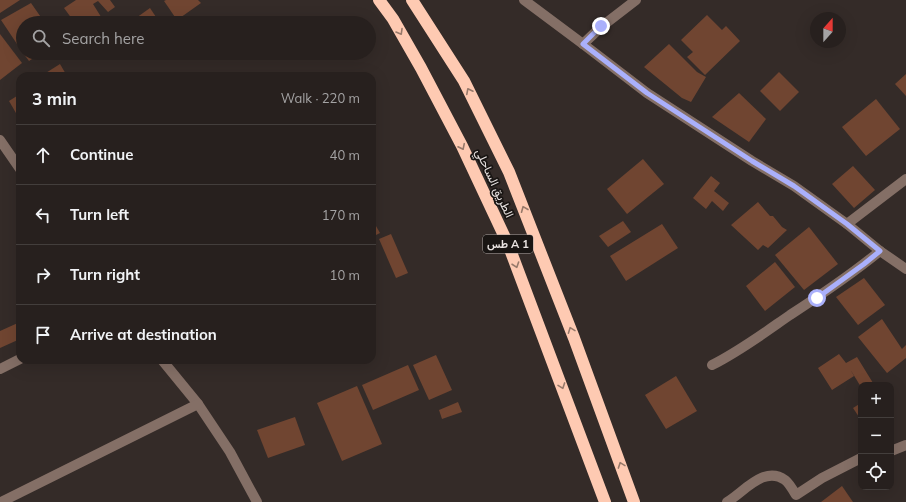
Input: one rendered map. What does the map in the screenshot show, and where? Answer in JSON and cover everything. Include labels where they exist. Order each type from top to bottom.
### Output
[{"type":"highway","name":"الطريق الساحلي","points":[[379,0],[393,19],[421,68],[462,146],[508,244],[605,502]]},
{"type":"highway","name":"الطريق الساحلي","points":[[412,0],[464,81],[509,172],[574,338],[634,502]]},
{"type":"street","points":[[524,0],[647,93],[752,161],[794,186],[906,269]]},
{"type":"street","points":[[583,44],[601,26],[636,0]]},
{"type":"street","points":[[0,140],[16,162]]},
{"type":"street","points":[[847,224],[906,179]]},
{"type":"street","points":[[712,365],[735,353],[817,298],[880,251]]},
{"type":"street","points":[[0,369],[16,361]]},
{"type":"street","points":[[165,364],[198,404],[230,452],[257,502]]},
{"type":"street","points":[[1,502],[198,404]]},
{"type":"street","points":[[894,450],[906,445]]},
{"type":"street","points":[[727,502],[759,478],[771,475],[785,480],[797,499],[822,478],[858,460]]},
{"type":"building","points":[[0,0],[20,0],[0,13]]},
{"type":"building","points":[[76,0],[110,0],[115,7],[108,12],[98,1],[93,4],[100,16],[70,16],[64,8]]},
{"type":"building","points":[[198,0],[201,3],[183,16],[174,16],[164,1]]},
{"type":"building","points":[[31,3],[40,16],[16,16],[16,42],[1,20]]},
{"type":"building","points":[[150,8],[155,16],[139,16]]},
{"type":"building","points":[[707,15],[722,30],[726,26],[740,41],[705,75],[687,57],[693,52],[681,40]]},
{"type":"building","points":[[0,34],[16,55],[16,60],[20,60],[22,63],[0,80]]},
{"type":"building","points":[[669,44],[697,72],[706,77],[691,102],[682,98],[644,67]]},
{"type":"building","points":[[60,64],[65,72],[47,72]]},
{"type":"building","points":[[779,72],[799,92],[780,111],[760,91]]},
{"type":"building","points":[[906,74],[906,96],[895,84]]},
{"type":"building","points":[[739,93],[766,119],[749,142],[712,117]]},
{"type":"building","points":[[16,97],[16,113],[9,101]]},
{"type":"building","points":[[876,99],[900,129],[866,156],[842,127]]},
{"type":"building","points":[[643,159],[664,184],[627,214],[607,189]]},
{"type":"building","points":[[853,166],[875,190],[854,208],[832,184]]},
{"type":"building","points":[[711,176],[720,183],[714,191],[729,203],[723,211],[712,201],[706,209],[693,198]]},
{"type":"building","points":[[758,202],[770,216],[773,216],[782,227],[787,230],[768,248],[763,245],[758,250],[731,225]]},
{"type":"building","points":[[623,221],[631,232],[608,247],[599,236]]},
{"type":"building","points":[[662,224],[678,248],[626,281],[610,256]]},
{"type":"building","points":[[376,226],[380,233],[376,235]]},
{"type":"building","points":[[809,227],[838,264],[804,290],[775,255]]},
{"type":"building","points":[[391,234],[408,273],[396,278],[379,239]]},
{"type":"building","points":[[775,262],[795,287],[765,311],[746,286]]},
{"type":"building","points":[[864,278],[885,305],[858,325],[836,297]]},
{"type":"building","points":[[882,319],[902,349],[906,345],[906,358],[887,373],[858,337]]},
{"type":"building","points":[[16,324],[16,341],[0,348],[0,331]]},
{"type":"building","points":[[839,354],[846,363],[857,357],[872,382],[858,382],[850,369],[854,376],[832,390],[818,368]]},
{"type":"building","points":[[436,355],[452,390],[429,400],[413,365]]},
{"type":"building","points":[[408,365],[419,390],[373,410],[362,385]]},
{"type":"building","points":[[676,376],[697,411],[666,429],[645,395]]},
{"type":"building","points":[[357,386],[382,444],[342,461],[317,403]]},
{"type":"building","points":[[458,402],[462,412],[442,419],[439,410]]},
{"type":"building","points":[[858,405],[858,416],[853,408]]},
{"type":"building","points":[[295,417],[305,445],[268,458],[257,430]]},
{"type":"building","points":[[842,486],[853,502],[821,502]]},
{"type":"route","points":[[601,26],[583,44],[647,93],[752,161],[794,186],[847,224],[880,251],[817,298]]}]
